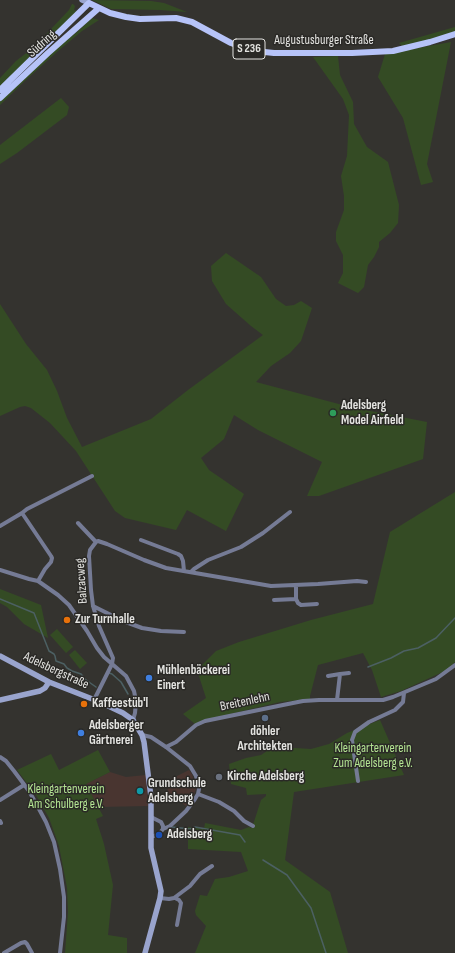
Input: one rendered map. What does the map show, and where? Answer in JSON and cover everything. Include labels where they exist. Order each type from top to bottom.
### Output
[{"type":"main road","name":"Augustusburger Straße","points":[[89,4],[110,13],[126,17],[146,19],[176,18],[192,22],[231,43],[244,48],[274,53],[352,53],[393,50],[430,42],[455,34]]},
{"type":"main road","name":"Südring","points":[[0,90],[89,4]]},
{"type":"main road","name":"Südring","points":[[0,98],[99,8]]},
{"type":"street","name":"Augustusburger Straße","points":[[82,0],[89,4]]},
{"type":"street","points":[[0,526],[27,509],[92,476]]},
{"type":"street","points":[[191,572],[208,560],[240,547],[290,512]]},
{"type":"street","points":[[22,513],[51,556],[52,560],[38,581]]},
{"type":"street","name":"Balzacweg","points":[[78,523],[96,542],[98,541],[107,544],[166,568],[271,586],[357,581],[366,582]]},
{"type":"street","points":[[141,540],[181,556],[184,571]]},
{"type":"street","name":"Balzacweg","points":[[96,542],[90,550],[89,556],[91,590],[99,626],[103,638],[112,655],[112,664]]},
{"type":"street","points":[[0,570],[38,581],[69,605],[104,657],[126,676],[134,691],[136,704],[133,720]]},
{"type":"street","points":[[296,585],[296,598],[298,603],[301,605],[318,604]]},
{"type":"street","points":[[274,600],[296,598]]},
{"type":"street","points":[[94,606],[123,621],[142,628],[184,632]]},
{"type":"street","name":"Adelsbergstraße","points":[[0,656],[49,682],[123,713],[133,720],[142,735],[151,797],[151,848],[161,891],[145,953]]},
{"type":"street","points":[[94,700],[112,664]]},
{"type":"street","name":"Breitenlehn","points":[[166,747],[176,742],[196,725],[205,721],[312,700],[383,700],[404,693],[436,679],[455,665]]},
{"type":"street","points":[[328,676],[349,673]]},
{"type":"street","points":[[337,700],[340,674]]},
{"type":"street","points":[[0,700],[40,691],[45,688],[49,682]]},
{"type":"street","points":[[358,781],[352,740],[355,732],[369,722],[395,710],[403,702],[404,693]]},
{"type":"street","points":[[142,735],[151,737],[188,764],[193,769],[198,783],[198,794],[186,810],[170,826],[163,829],[159,834],[151,837]]},
{"type":"street","points":[[0,757],[14,771],[40,809],[54,842],[64,897],[64,917],[60,953]]},
{"type":"street","points":[[0,800],[24,785]]},
{"type":"street","points":[[198,794],[219,802],[234,811],[244,821],[254,826]]},
{"type":"street","points":[[151,816],[161,822],[163,829]]},
{"type":"street","points":[[160,898],[169,900],[174,898],[190,886],[200,874],[212,866]]},
{"type":"street","points":[[174,898],[179,900],[181,903],[177,925]]},
{"type":"street","points":[[4,953],[24,942],[27,944],[32,953]]},
{"type":"shaded area","points":[[189,770],[192,774],[196,789],[191,800],[186,806],[168,793],[167,781]]},
{"type":"shaded area","points":[[110,772],[126,777],[146,775],[148,806],[98,807],[86,784]]},
{"type":"green space","points":[[92,0],[151,1],[164,3],[187,12],[111,9]]},
{"type":"green space","points":[[72,4],[75,6],[74,10],[77,11],[0,87],[0,78],[16,61],[34,47],[69,10]]},
{"type":"green space","points":[[92,18],[99,20],[82,31],[58,51],[0,105],[0,101],[55,49]]},
{"type":"green space","points":[[455,27],[455,32],[442,37],[402,46],[399,43]]},
{"type":"green space","points":[[451,42],[427,164],[433,182],[421,185],[403,118],[378,77],[385,54]]},
{"type":"green space","points":[[338,56],[340,75],[353,102],[354,124],[367,147],[388,162],[399,205],[398,223],[390,233],[379,242],[379,247],[368,265],[364,287],[358,293],[338,283],[343,273],[343,255],[336,241],[336,232],[344,210],[344,196],[341,176],[347,156],[349,115],[343,99],[313,57]]},
{"type":"green space","points":[[61,98],[69,107],[67,115],[0,164],[0,145]]},
{"type":"green space","points":[[226,253],[261,277],[276,299],[286,306],[294,305],[301,301],[312,308],[301,341],[290,353],[271,366],[256,382],[350,407],[427,422],[423,459],[319,496],[307,496],[322,462],[258,430],[234,415],[224,439],[201,458],[209,470],[244,494],[226,531],[187,510],[176,530],[125,518],[115,511],[76,451],[50,423],[31,408],[25,406],[20,407],[0,416],[0,304],[26,344],[47,370],[67,418],[82,447],[151,419],[263,335],[226,304],[212,281],[211,266]]},
{"type":"green space","points":[[455,492],[455,662],[447,670],[401,691],[381,697],[372,670],[363,653],[318,665],[310,699],[280,702],[205,720],[195,724],[183,714],[206,698],[197,670],[216,651],[239,642],[311,620],[373,604],[390,532]]},
{"type":"green space","points":[[0,589],[41,605],[48,638],[24,624],[7,607],[0,603]]},
{"type":"green space","points":[[57,629],[73,647],[66,653],[50,635]]},
{"type":"green space","points":[[75,650],[87,663],[80,669],[69,655]]},
{"type":"green space","name":"Kleingartenverein Zum Adelsberg e.V.","points":[[380,720],[404,775],[294,792],[285,860],[330,892],[348,953],[195,953],[206,926],[196,915],[195,911],[200,895],[207,896],[215,879],[229,877],[248,871],[241,852],[188,849],[188,827],[204,829],[205,823],[241,830],[249,827],[252,828],[261,800],[266,796],[266,794],[247,795],[246,788],[231,784],[229,764],[261,755],[267,751],[295,748],[311,749],[329,744],[347,733]]},
{"type":"green space","name":"Kleingartenverein Am Schulberg e.V.","points":[[98,750],[110,772],[86,784],[103,816],[96,819],[104,844],[113,885],[108,935],[127,938],[127,953],[65,953],[68,912],[67,888],[59,846],[49,818],[36,795],[17,770],[51,754],[59,770]]},
{"type":"waterway","points":[[0,599],[34,613],[49,651],[54,654],[56,661],[64,664],[72,671],[81,674],[86,680],[96,687]]},
{"type":"waterway","points":[[368,667],[404,651],[418,648],[436,638],[455,618]]},
{"type":"waterway","points":[[109,673],[121,682],[128,694]]},
{"type":"waterway","points":[[172,827],[190,829],[195,827],[240,835],[245,842]]},
{"type":"waterway","points":[[263,860],[287,875],[311,908],[326,953]]},
{"type":"place","name":"Adelsberg Model Airfield","points":[[333,413]]},
{"type":"place","name":"Zur Turnhalle","points":[[67,620]]},
{"type":"place","name":"Mühlenbäckerei Einert","points":[[149,678]]},
{"type":"place","name":"Kaffeestüb'l","points":[[84,704]]},
{"type":"place","name":"döhler Architekten","points":[[265,718]]},
{"type":"place","name":"Adelsberger Gärtnerei","points":[[81,733]]},
{"type":"place","name":"Kirche Adelsberg","points":[[219,777]]},
{"type":"place","name":"Grundschule Adelsberg","points":[[140,791]]},
{"type":"place","name":"Adelsberg","points":[[159,835]]}]
